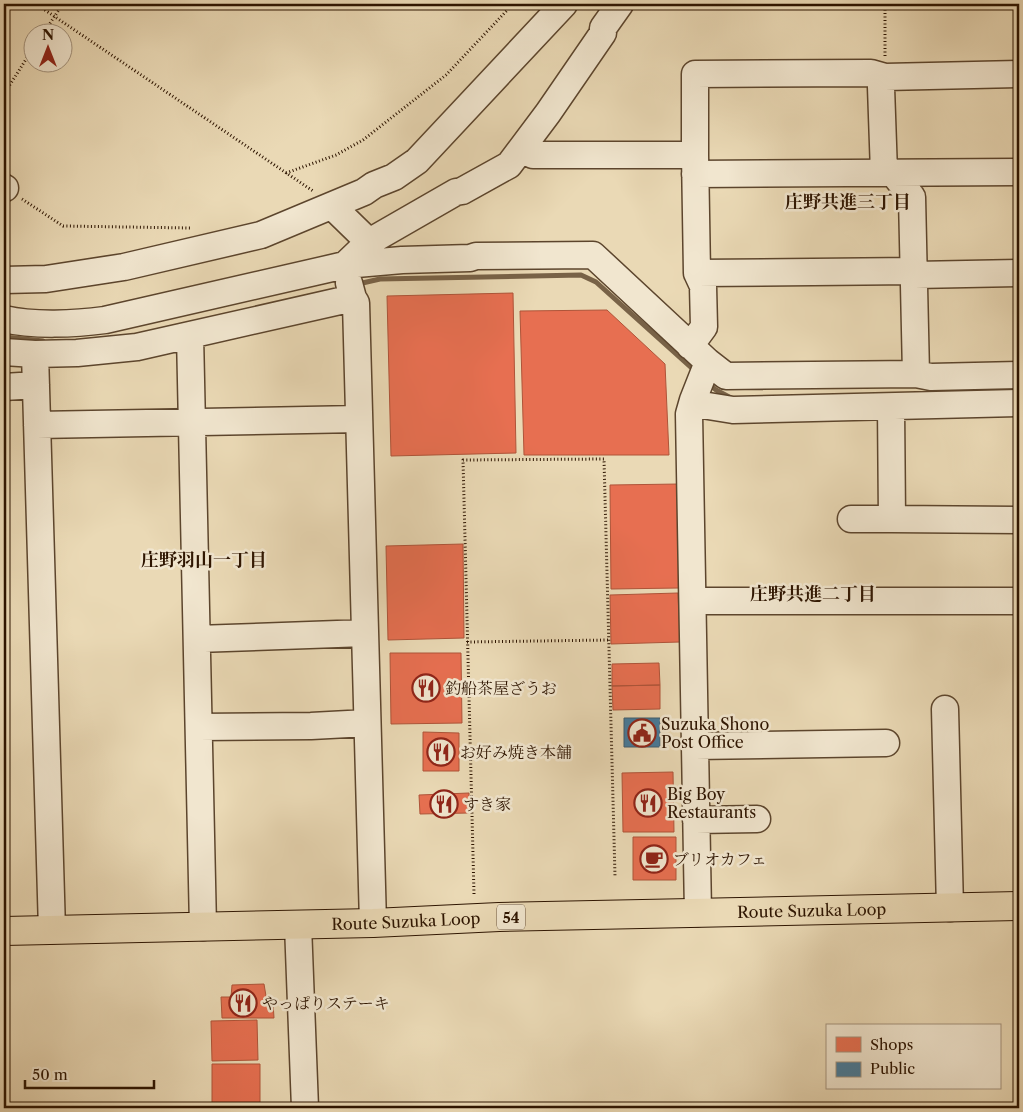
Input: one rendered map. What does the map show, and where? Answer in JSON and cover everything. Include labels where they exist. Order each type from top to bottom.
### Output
[{"type":"main road","name":"Route Suzuka Loop","points":[[4,931],[373,923],[499,917],[1019,906]]},
{"type":"street","points":[[4,280],[46,279],[124,267],[261,235],[326,201],[394,177],[417,161],[564,4]]},
{"type":"street","points":[[346,268],[369,242],[456,192],[462,191],[509,165],[548,114],[603,33],[611,7]]},
{"type":"street","points":[[698,913],[689,414],[704,327],[703,286],[696,273],[695,74],[871,73],[885,77],[1019,74]]},
{"type":"street","points":[[885,77],[881,87],[888,173],[912,197],[916,374]]},
{"type":"street","points":[[533,154],[888,173],[1019,172]]},
{"type":"street","points":[[326,201],[369,242]]},
{"type":"street","points":[[4,319],[31,322],[105,320],[346,268],[402,260],[470,258],[476,256],[593,255],[699,354],[726,376],[916,374],[930,377],[959,390],[1019,403]]},
{"type":"street","points":[[346,268],[353,298],[356,303],[373,923]]},
{"type":"street","points":[[696,273],[1019,273]]},
{"type":"street","points":[[4,352],[35,354],[118,350],[353,298]]},
{"type":"street","points":[[190,335],[203,927]]},
{"type":"street","points":[[35,354],[52,930]]},
{"type":"street","points":[[692,400],[702,405],[733,410],[891,407],[1019,375]]},
{"type":"street","points":[[4,388],[36,385]]},
{"type":"street","points":[[891,407],[892,519]]},
{"type":"street","points":[[37,425],[359,419]]},
{"type":"street","points":[[851,519],[1019,520]]},
{"type":"street","points":[[692,601],[1019,601]]},
{"type":"street","points":[[197,639],[365,633]]},
{"type":"street","points":[[945,709],[950,908]]},
{"type":"street","points":[[199,727],[312,726],[367,723]]},
{"type":"street","points":[[695,746],[886,744]]},
{"type":"street","points":[[696,820],[757,819]]},
{"type":"street","points":[[298,924],[305,1108]]},
{"type":"path","points":[[36,4],[326,201]]},
{"type":"path","points":[[50,22],[63,4]]},
{"type":"path","points":[[286,173],[336,155],[363,140],[446,75],[513,4]]},
{"type":"path","points":[[885,4],[885,77]]},
{"type":"path","points":[[4,94],[22,66]]},
{"type":"path","points":[[4,188],[63,226],[190,228]]},
{"type":"path","points":[[474,894],[462,460],[604,459],[615,876]]},
{"type":"path","points":[[466,642],[609,640]]},
{"type":"building: Shops","points":[[513,293],[516,453],[391,456],[387,296]]},
{"type":"building: Shops","points":[[607,310],[665,364],[669,455],[524,455],[520,311]]},
{"type":"building: Shops","points":[[679,484],[679,588],[611,589],[610,485]]},
{"type":"building: Shops","points":[[463,544],[464,638],[388,640],[386,546]]},
{"type":"building: Shops","points":[[678,593],[680,642],[611,644],[610,595]]},
{"type":"building: Shops","name":"釣船茶屋ざうお","points":[[390,653],[461,653],[462,723],[391,724]]},
{"type":"building: Shops","points":[[659,663],[660,685],[612,686],[612,664]]},
{"type":"building: Shops","points":[[660,685],[660,709],[613,710],[612,686]]},
{"type":"building: Shops","name":"お好み焼き本舗","points":[[423,732],[459,733],[459,771],[423,771]]},
{"type":"building: Shops","name":"Big Boy Restaurants","points":[[673,772],[674,832],[623,832],[622,773]]},
{"type":"building: Shops","name":"すき家","points":[[469,793],[469,813],[420,814],[419,795]]},
{"type":"building: Shops","name":"ブリオカフェ","points":[[633,837],[676,837],[676,880],[633,880]]},
{"type":"building: Shops","points":[[264,984],[267,1002],[273,1003],[274,1018],[222,1018],[221,997],[231,997],[232,985]]},
{"type":"building: Shops","points":[[257,1020],[258,1060],[212,1061],[211,1021]]},
{"type":"building: Shops","points":[[212,1064],[260,1064],[260,1108],[212,1108]]},
{"type":"building: Public","points":[[624,718],[660,718],[660,747],[624,747]]},
{"type":"waterway","points":[[358,284],[380,279],[581,275],[596,282],[695,371]]},
{"type":"waterway","points":[[4,337],[43,341]]},
{"type":"waterway","points":[[707,382],[716,390],[731,398]]},
{"type":"place","name":"釣船茶屋ざうお","points":[[426,688]]},
{"type":"place","name":"Suzuka Shono Post Office","points":[[642,733]]},
{"type":"place","name":"お好み焼き本舗","points":[[441,752]]},
{"type":"place","name":"Big Boy Restaurants","points":[[648,803]]},
{"type":"place","name":"すき家","points":[[444,804]]},
{"type":"place","name":"ブリオカフェ","points":[[654,859]]},
{"type":"place","name":"やっぱりステーキ","points":[[243,1003]]},
{"type":"district","name":"庄野共進三丁目","points":[[848,202]]},
{"type":"district","name":"庄野羽山一丁目","points":[[204,560]]},
{"type":"district","name":"庄野共進二丁目","points":[[813,594]]}]
